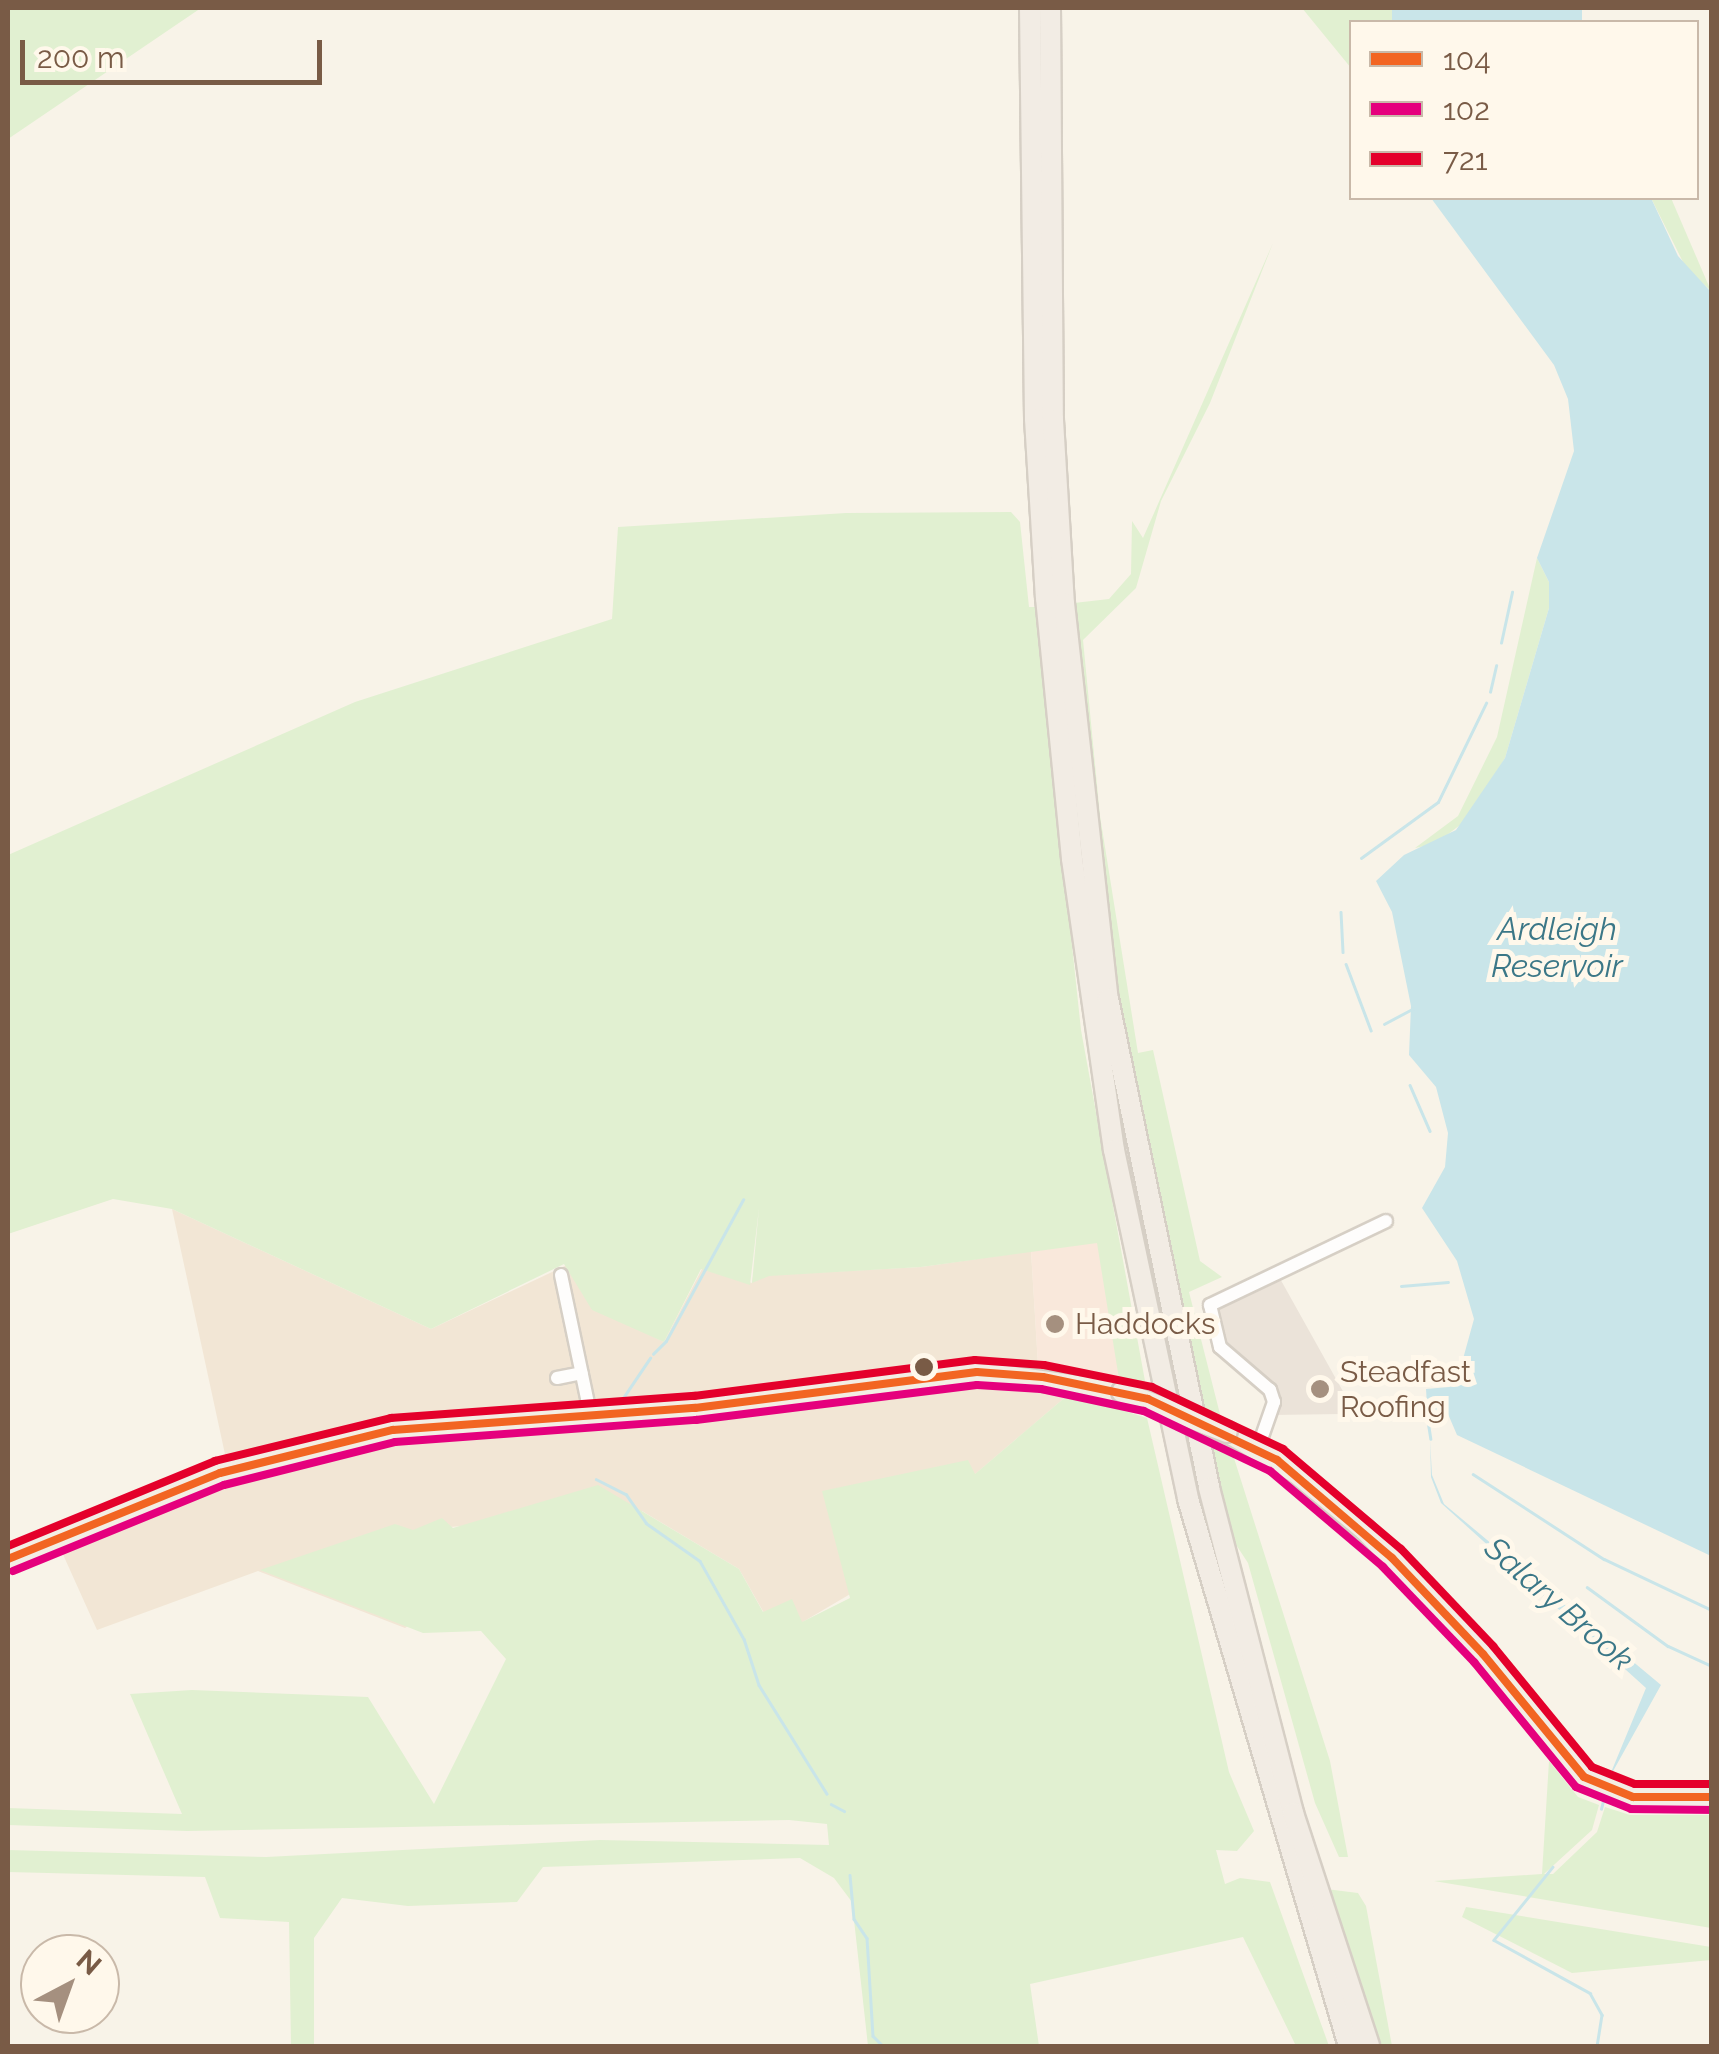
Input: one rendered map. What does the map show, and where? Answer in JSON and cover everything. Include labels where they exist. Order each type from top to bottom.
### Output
[{"type":"highway","points":[[1030,8],[1033,342],[1046,598],[1108,1114],[1188,1499],[1349,2046]]},
{"type":"highway","points":[[1050,8],[1047,242],[1058,493],[1086,837],[1108,998],[1214,1507],[1293,1812],[1369,2046]]},
{"type":"main road","points":[[8,1558],[209,1477],[337,1441],[434,1425],[977,1372],[1122,1392],[1181,1412],[1258,1448],[1365,1530],[1491,1664],[1584,1778],[1633,1797],[1712,1797]]},
{"type":"street","points":[[1258,1448],[1274,1402],[1270,1390],[1220,1347],[1210,1305],[1386,1221]]},
{"type":"street","points":[[561,1275],[589,1408]]},
{"type":"street","points":[[557,1378],[582,1373]]},
{"type":"shaded area","points":[[172,1209],[431,1329],[567,1265],[598,1309],[664,1342],[703,1267],[752,1283],[753,1276],[921,1267],[1031,1251],[1038,1364],[1113,1379],[1110,1402],[1069,1394],[974,1475],[968,1461],[852,1593],[801,1623],[764,1613],[739,1569],[642,1511],[402,1531],[395,1524],[412,1623],[405,1628],[258,1571],[97,1630],[61,1550],[231,1482]]},
{"type":"shaded area","name":"Haddocks","points":[[1105,1241],[1125,1382],[1038,1365],[1031,1251]]},
{"type":"shaded area","points":[[1278,1275],[1345,1395],[1341,1414],[1273,1415],[1274,1402],[1220,1347],[1210,1305]]},
{"type":"green space","points":[[8,8],[201,8],[8,139]]},
{"type":"green space","points":[[1302,8],[1392,8],[1392,20],[1349,20],[1349,66]]},
{"type":"green space","points":[[1652,200],[1672,200],[1711,291],[1686,268]]},
{"type":"green space","points":[[1273,243],[1210,403],[1161,501],[1136,588],[1083,640],[1100,816],[1138,1053],[1153,1050],[1200,1261],[1222,1277],[1189,1292],[1222,1422],[1188,1406],[1119,1026],[1074,603],[1109,599],[1131,574],[1132,521],[1143,538]]},
{"type":"green space","points":[[1011,512],[1020,522],[1029,607],[1036,607],[1081,1030],[1147,1392],[1120,1385],[1097,1243],[921,1267],[769,1276],[752,1283],[759,1208],[750,1285],[701,1269],[664,1342],[592,1310],[564,1264],[431,1329],[172,1209],[113,1199],[8,1234],[8,855],[355,702],[612,619],[618,527],[846,513]]},
{"type":"green space","points":[[1537,558],[1549,582],[1549,608],[1505,758],[1468,819],[1435,844],[1415,848],[1458,816],[1497,737]]},
{"type":"green space","points":[[1069,1394],[1147,1418],[1229,1772],[1254,1831],[1237,1851],[1216,1850],[1225,1884],[1240,1878],[1270,1882],[1329,2046],[1296,2046],[1243,1937],[1030,1984],[1039,2046],[868,2046],[852,1902],[834,1878],[800,1858],[543,1867],[517,1902],[408,1906],[342,1898],[314,1938],[314,2046],[291,2046],[289,1922],[220,1918],[205,1877],[8,1872],[8,1850],[266,1857],[600,1840],[829,1845],[827,1824],[789,1820],[187,1831],[8,1825],[8,1808],[182,1814],[130,1694],[192,1690],[368,1697],[434,1804],[506,1659],[481,1631],[423,1633],[260,1570],[395,1524],[413,1530],[442,1518],[453,1528],[598,1485],[739,1569],[763,1612],[792,1599],[802,1622],[850,1598],[822,1491],[968,1460],[975,1474]]},
{"type":"green space","points":[[1203,1441],[1233,1455],[1330,1761],[1348,1857],[1339,1857],[1315,1803],[1248,1563],[1231,1537]]},
{"type":"green space","points":[[1549,1761],[1578,1797],[1599,1805],[1592,1830],[1544,1874],[1553,1874],[1597,1832],[1605,1807],[1630,1815],[1711,1815],[1711,1928],[1434,1881],[1542,1874]]},
{"type":"green space","points":[[1326,1889],[1358,1893],[1366,1906],[1392,2046],[1380,2046]]},
{"type":"green space","points":[[1466,1907],[1711,1947],[1711,1960],[1572,1973],[1462,1917]]},
{"type":"water","points":[[1392,8],[1582,8],[1582,20],[1392,20]]},
{"type":"water","name":"Ardleigh Reservoir","points":[[1432,200],[1652,200],[1678,256],[1711,292],[1711,1556],[1457,1435],[1448,1414],[1435,1412],[1434,1421],[1428,1421],[1426,1389],[1449,1387],[1458,1377],[1474,1319],[1457,1261],[1422,1208],[1445,1167],[1448,1133],[1436,1087],[1409,1055],[1411,1006],[1392,912],[1376,881],[1404,855],[1456,830],[1505,758],[1549,608],[1549,582],[1537,558],[1574,451],[1568,399],[1554,365]]},
{"type":"water","points":[[1430,1440],[1432,1475],[1444,1504],[1661,1685],[1607,1782],[1646,1688],[1441,1503],[1431,1477]]},
{"type":"waterway","points":[[1501,643],[1512,592]]},
{"type":"waterway","points":[[1490,692],[1496,666]]},
{"type":"waterway","points":[[1361,858],[1438,802],[1486,703]]},
{"type":"waterway","points":[[1341,912],[1343,952]]},
{"type":"waterway","points":[[1346,964],[1371,1030]]},
{"type":"waterway","points":[[1384,1024],[1412,1009]]},
{"type":"waterway","points":[[1410,1085],[1430,1131]]},
{"type":"waterway","points":[[653,1354],[666,1341],[743,1200]]},
{"type":"waterway","points":[[1401,1286],[1448,1282]]},
{"type":"waterway","points":[[612,1402],[621,1401],[650,1358]]},
{"type":"waterway","name":"Salary Brook","points":[[1428,1421],[1431,1439]]},
{"type":"waterway","points":[[1473,1474],[1604,1559],[1712,1610]]},
{"type":"waterway","points":[[596,1479],[626,1494],[646,1523],[700,1561],[744,1639],[759,1685],[827,1794]]},
{"type":"waterway","points":[[1587,1587],[1668,1646],[1712,1666]]},
{"type":"waterway","name":"Salary Brook","points":[[1601,1809],[1605,1793]]},
{"type":"waterway","points":[[831,1804],[844,1811]]},
{"type":"waterway","name":"Salary Brook","points":[[1553,1867],[1494,1940],[1590,1993],[1602,2015],[1597,2046]]},
{"type":"waterway","points":[[850,1875],[854,1919],[867,1938],[873,2036],[883,2046]]},
{"type":"transit line","name":"721","points":[[8,1546],[215,1461],[391,1418],[694,1396],[975,1360],[1044,1365],[1152,1387],[1283,1449],[1401,1549],[1493,1646],[1592,1767],[1635,1784],[1712,1784]]},
{"type":"transit line","name":"104","points":[[8,1559],[220,1473],[393,1430],[695,1408],[977,1372],[1043,1377],[1148,1399],[1277,1460],[1392,1558],[1483,1654],[1584,1777],[1633,1797],[1712,1797]]},
{"type":"transit line","name":"102","points":[[13,1571],[224,1485],[395,1442],[696,1420],[977,1385],[1041,1389],[1144,1411],[1270,1471],[1383,1567],[1474,1662],[1576,1787],[1631,1809],[1712,1810]]},
{"type":"place","name":"Haddocks","points":[[1055,1324]]},
{"type":"place","name":"Steadfast Roofing","points":[[1320,1389]]}]
